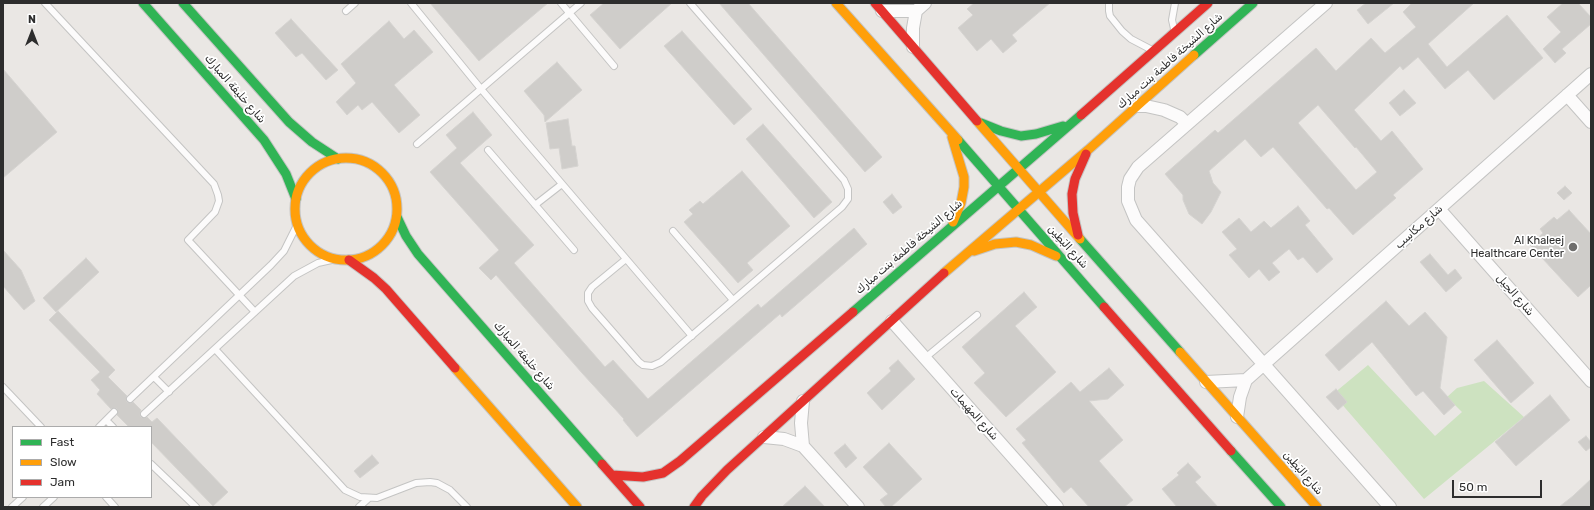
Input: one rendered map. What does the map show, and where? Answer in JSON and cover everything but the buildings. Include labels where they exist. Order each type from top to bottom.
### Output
[{"type":"main road","name":"شارع خليفة المبارك","points":[[143,3],[264,140],[279,162],[296,199]]},
{"type":"main road","name":"شارع خليفة المبارك","points":[[183,3],[289,122],[312,142],[338,158]]},
{"type":"main road","name":"شارع البَطِين","points":[[836,3],[1282,507]]},
{"type":"main road","name":"شارع الشيخة فاطمة بنت مبارك","points":[[612,475],[643,477],[653,476],[662,473],[680,461],[1072,123],[1208,3]]},
{"type":"main road","name":"شارع الشيخة فاطمة بنت مبارك","points":[[694,507],[714,482],[965,254],[1088,150],[1253,3]]},
{"type":"main road","name":"شارع البَطِين","points":[[878,7],[1079,238],[1317,507]]},
{"type":"main road","points":[[978,121],[1001,131],[1021,136],[1036,134],[1072,123]]},
{"type":"main road","points":[[950,131],[964,177],[961,203],[952,226]]},
{"type":"main road","points":[[1079,238],[1073,213],[1072,194],[1078,171],[1088,150]]},
{"type":"main road","points":[[338,158],[362,160],[373,165],[390,182],[395,193],[397,205],[397,217],[391,233],[380,247],[371,254],[349,260],[336,259],[323,254],[312,247],[303,237],[297,225],[295,212],[296,199],[306,177],[315,168],[338,158]]},
{"type":"main road","name":"شارع خليفة المبارك","points":[[397,217],[406,236],[418,254],[640,507]]},
{"type":"main road","points":[[965,254],[995,244],[1016,242],[1031,245],[1063,259]]},
{"type":"main road","points":[[349,260],[362,268],[386,289],[577,507]]},
{"type":"street","points":[[913,47],[913,28],[916,11],[925,3]]},
{"type":"street","points":[[1326,3],[1134,172],[1128,186],[1128,201],[1136,220],[1390,507]]},
{"type":"street","points":[[878,7],[916,11]]},
{"type":"street","name":"شارع مكاسِب","points":[[1237,417],[1240,397],[1246,380],[1591,74]]},
{"type":"street","points":[[1567,95],[1591,122]]},
{"type":"street","points":[[1137,106],[1146,106],[1164,110],[1180,117],[1188,124]]},
{"type":"street","name":"شارع الحِيل","points":[[1439,209],[1591,381]]},
{"type":"street","name":"شارع المهَيمات","points":[[892,320],[1057,507]]},
{"type":"street","points":[[1206,382],[1246,380]]},
{"type":"street","points":[[803,401],[801,423],[803,446]]},
{"type":"street","points":[[764,437],[784,439],[803,446],[858,507]]},
{"type":"lane","points":[[45,3],[214,184],[219,201],[216,212],[188,240],[255,312]]},
{"type":"lane","points":[[346,11],[355,3]]},
{"type":"lane","points":[[411,3],[481,89],[692,336]]},
{"type":"lane","points":[[561,3],[614,66]]},
{"type":"lane","points":[[416,144],[581,3]]},
{"type":"lane","points":[[626,259],[592,287],[588,297],[590,305],[636,359],[643,365],[657,365],[842,207],[848,199],[848,188],[844,180],[690,3]]},
{"type":"lane","points":[[1109,3],[1108,11],[1110,16],[1122,30],[1131,39],[1153,51]]},
{"type":"lane","points":[[1174,32],[1172,20],[1175,3]]},
{"type":"lane","points":[[488,150],[574,250]]},
{"type":"lane","points":[[535,205],[562,184]]},
{"type":"lane","points":[[130,399],[240,296],[278,258],[289,242],[297,225]]},
{"type":"lane","points":[[673,231],[733,300]]},
{"type":"lane","points":[[144,414],[298,274],[318,263],[336,259]]},
{"type":"lane","points":[[925,358],[977,315]]},
{"type":"lane","points":[[215,349],[339,485],[353,494],[368,498],[386,495],[416,483],[430,482],[450,490],[467,507]]},
{"type":"lane","points":[[154,377],[168,392]]},
{"type":"lane","points":[[3,387],[40,426]]},
{"type":"lane","points":[[100,426],[114,412]]},
{"type":"lane","points":[[106,420],[112,426]]},
{"type":"lane","points":[[152,465],[196,507]]},
{"type":"lane","points":[[12,507],[22,498]]},
{"type":"lane","points":[[43,507],[53,498]]},
{"type":"lane","points":[[107,498],[115,507]]},
{"type":"lane","points":[[359,507],[368,498]]},
{"type":"green space","points":[[1368,365],[1435,436],[1462,412],[1447,397],[1457,388],[1484,381],[1524,417],[1424,499],[1333,394]]},
{"type":"traffic: fast","points":[[143,3],[264,140],[286,174],[296,199]]},
{"type":"traffic: fast","points":[[183,3],[289,122],[312,142],[338,159]]},
{"type":"traffic: fast","points":[[1194,55],[1253,3]]},
{"type":"traffic: fast","points":[[853,312],[1081,115]]},
{"type":"traffic: fast","points":[[981,123],[1001,131],[1021,136],[1036,134],[1063,126]]},
{"type":"traffic: fast","points":[[958,140],[1104,307]]},
{"type":"traffic: fast","points":[[397,217],[406,236],[418,254],[602,464]]},
{"type":"traffic: fast","points":[[1080,239],[1180,352]]},
{"type":"traffic: fast","points":[[1231,451],[1281,507]]},
{"type":"traffic: slow","points":[[836,3],[958,140]]},
{"type":"traffic: slow","points":[[944,273],[1088,150],[1194,55]]},
{"type":"traffic: slow","points":[[977,121],[1080,239]]},
{"type":"traffic: slow","points":[[952,137],[964,177],[961,203],[953,222]]},
{"type":"traffic: slow","points":[[346,158],[365,162],[382,173],[393,190],[397,209],[393,228],[382,245],[365,256],[346,260],[327,256],[310,245],[299,228],[295,209],[299,190],[310,173],[327,162],[346,158]]},
{"type":"traffic: slow","points":[[974,251],[995,244],[1016,242],[1031,245],[1056,256]]},
{"type":"traffic: slow","points":[[1180,352],[1317,507]]},
{"type":"traffic: slow","points":[[455,368],[577,507]]},
{"type":"traffic: jam","points":[[875,3],[977,121]]},
{"type":"traffic: jam","points":[[1081,115],[1208,3]]},
{"type":"traffic: jam","points":[[1078,235],[1073,213],[1072,194],[1075,179],[1086,154]]},
{"type":"traffic: jam","points":[[349,260],[374,278],[386,289],[455,368]]},
{"type":"traffic: jam","points":[[694,507],[702,496],[727,470],[944,273]]},
{"type":"traffic: jam","points":[[1104,307],[1231,451]]},
{"type":"traffic: jam","points":[[612,475],[643,477],[663,473],[680,461],[853,312]]},
{"type":"traffic: jam","points":[[602,464],[640,507]]},
{"type":"place","name":"Al Khaleej Healthcare Center","points":[[1573,247]]}]
